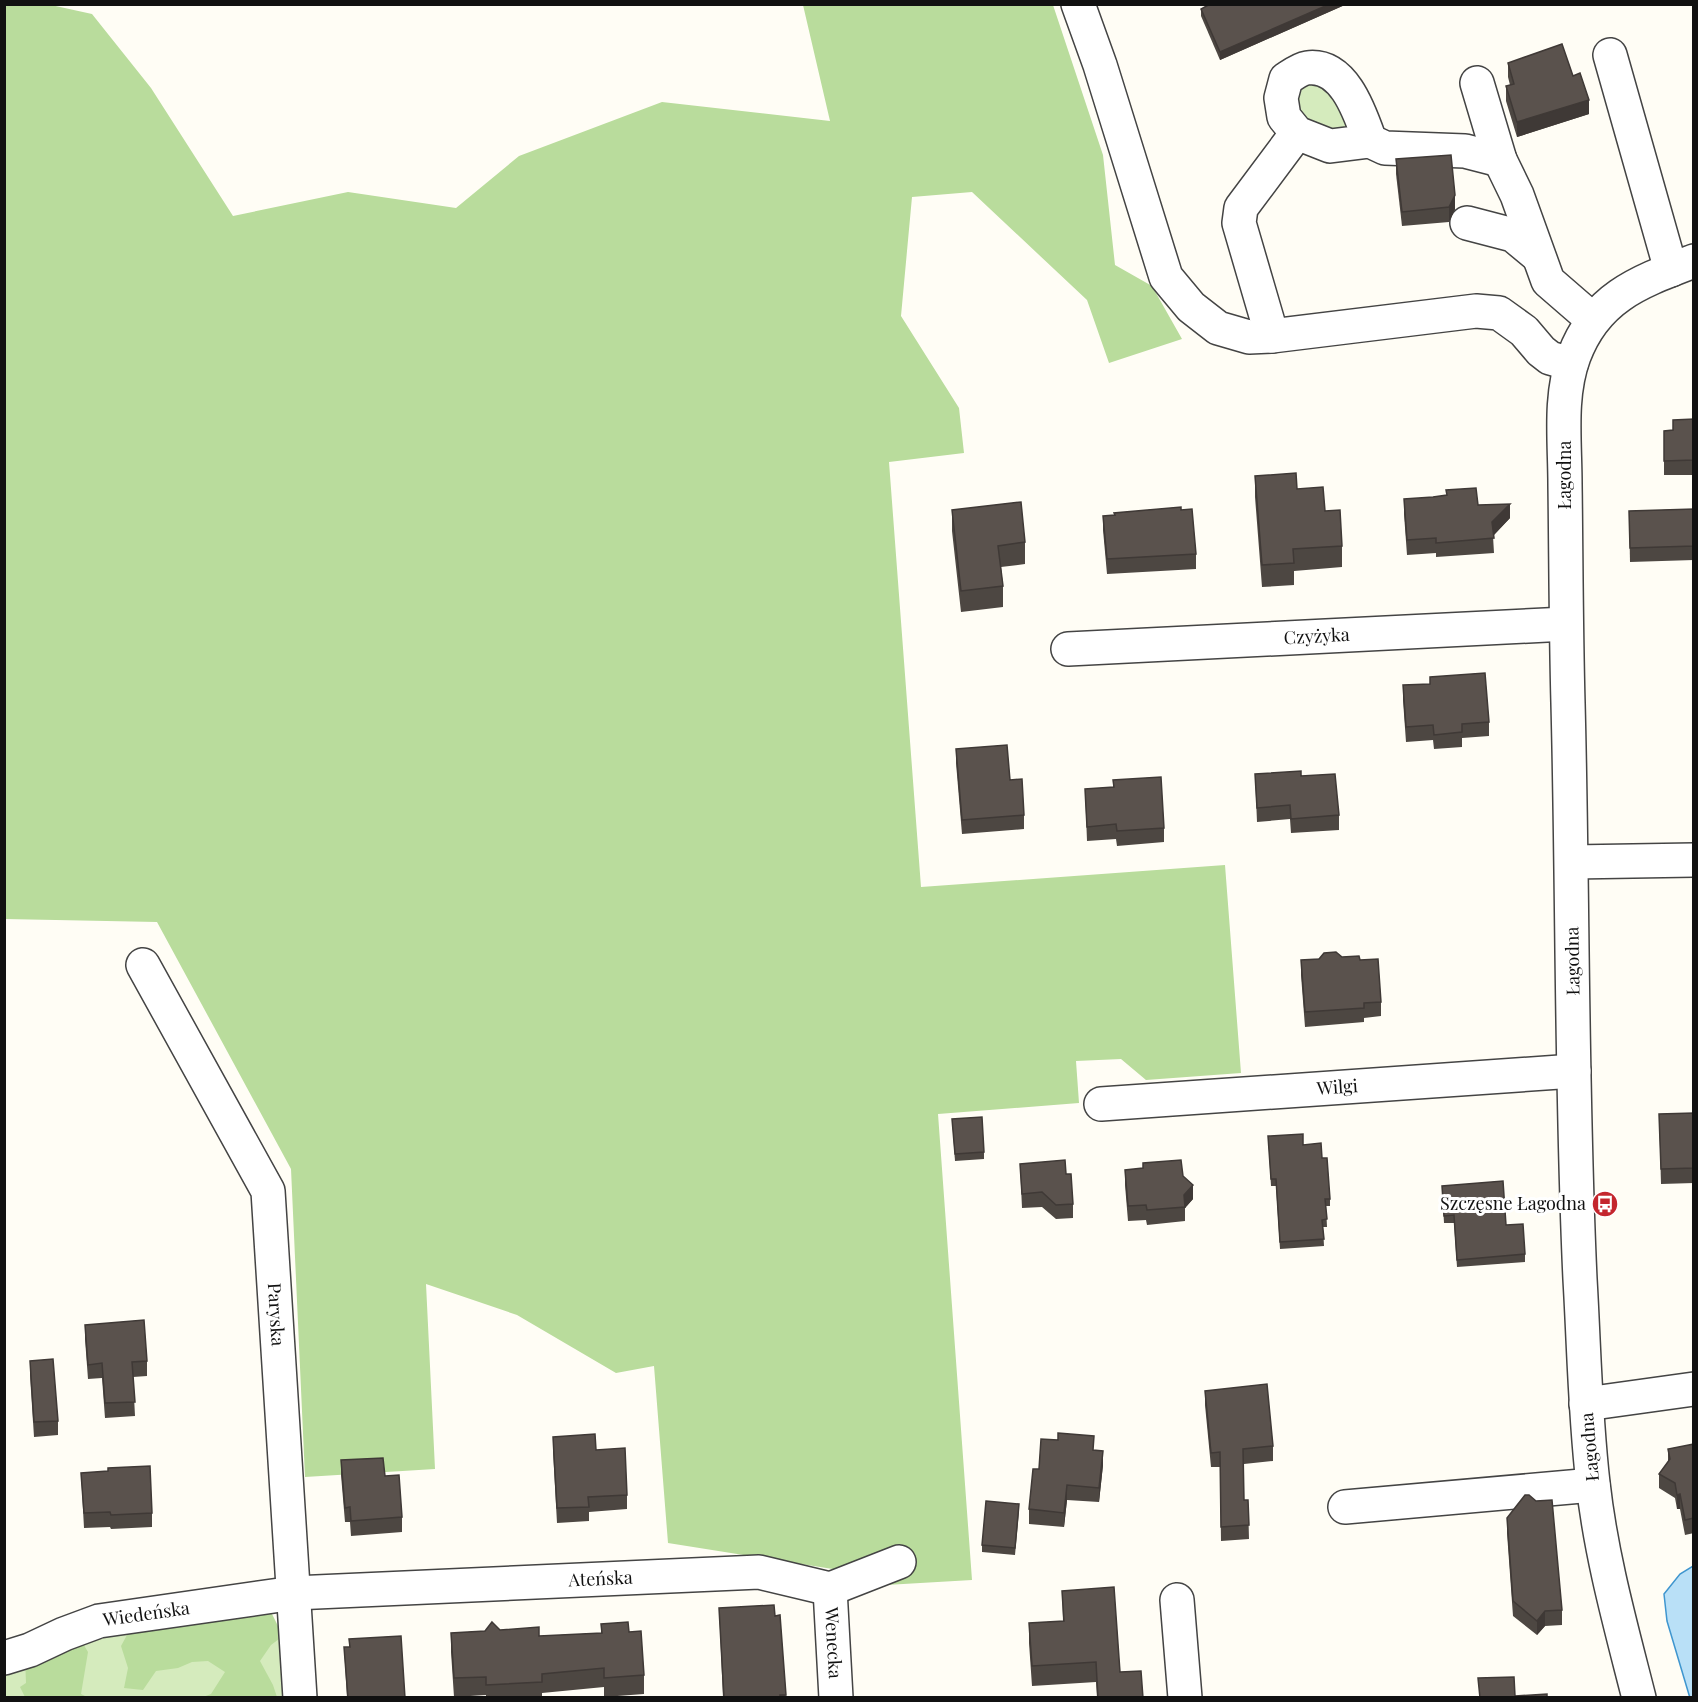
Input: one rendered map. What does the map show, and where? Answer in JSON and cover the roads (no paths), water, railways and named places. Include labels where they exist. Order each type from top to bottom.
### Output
[{"type":"street","points":[[1078,4],[1100,65],[1166,277],[1191,307],[1218,328],[1250,337],[1272,336],[1476,311],[1499,313],[1524,331],[1540,351],[1550,358],[1571,364]]},
{"type":"street","points":[[1610,55],[1686,267]]},
{"type":"street","points":[[1370,141],[1356,103],[1340,81],[1325,69],[1305,68],[1286,79],[1281,98],[1284,117],[1297,133],[1330,146],[1370,141],[1385,148],[1465,151],[1500,160]]},
{"type":"street","points":[[1477,83],[1500,160],[1517,195],[1548,281],[1593,320]]},
{"type":"street","points":[[1272,336],[1239,224],[1241,208],[1297,133]]},
{"type":"street","points":[[1467,223],[1514,235],[1538,255]]},
{"type":"street","name":"Łagodna","points":[[1639,1698],[1608,1572],[1593,1485],[1586,1404],[1578,1237],[1574,1071],[1566,624],[1565,392],[1571,364],[1593,320],[1627,289],[1686,267]]},
{"type":"street","name":"Czyżyka","points":[[1068,649],[1566,624]]},
{"type":"street","points":[[1572,862],[1694,860]]},
{"type":"street","name":"Paryska","points":[[143,965],[268,1191],[300,1698]]},
{"type":"street","name":"Wilgi","points":[[1101,1104],[1574,1071]]},
{"type":"street","points":[[1586,1404],[1694,1389]]},
{"type":"street","points":[[1345,1506],[1593,1485]]},
{"type":"street","points":[[830,1589],[899,1562]]},
{"type":"street","name":"Ateńska","points":[[294,1593],[759,1572],[830,1589]]},
{"type":"street","name":"Wenecka","points":[[830,1589],[836,1698]]},
{"type":"street","name":"Wiedeńska","points":[[4,1658],[30,1650],[99,1621],[294,1593]]},
{"type":"street","points":[[1177,1600],[1185,1698]]},
{"type":"water","points":[[1693,1566],[1694,1697],[1690,1698],[1667,1621],[1664,1594],[1680,1574]]},
{"type":"place","name":"Szczęsne Łagodna","points":[[1605,1204]]}]
